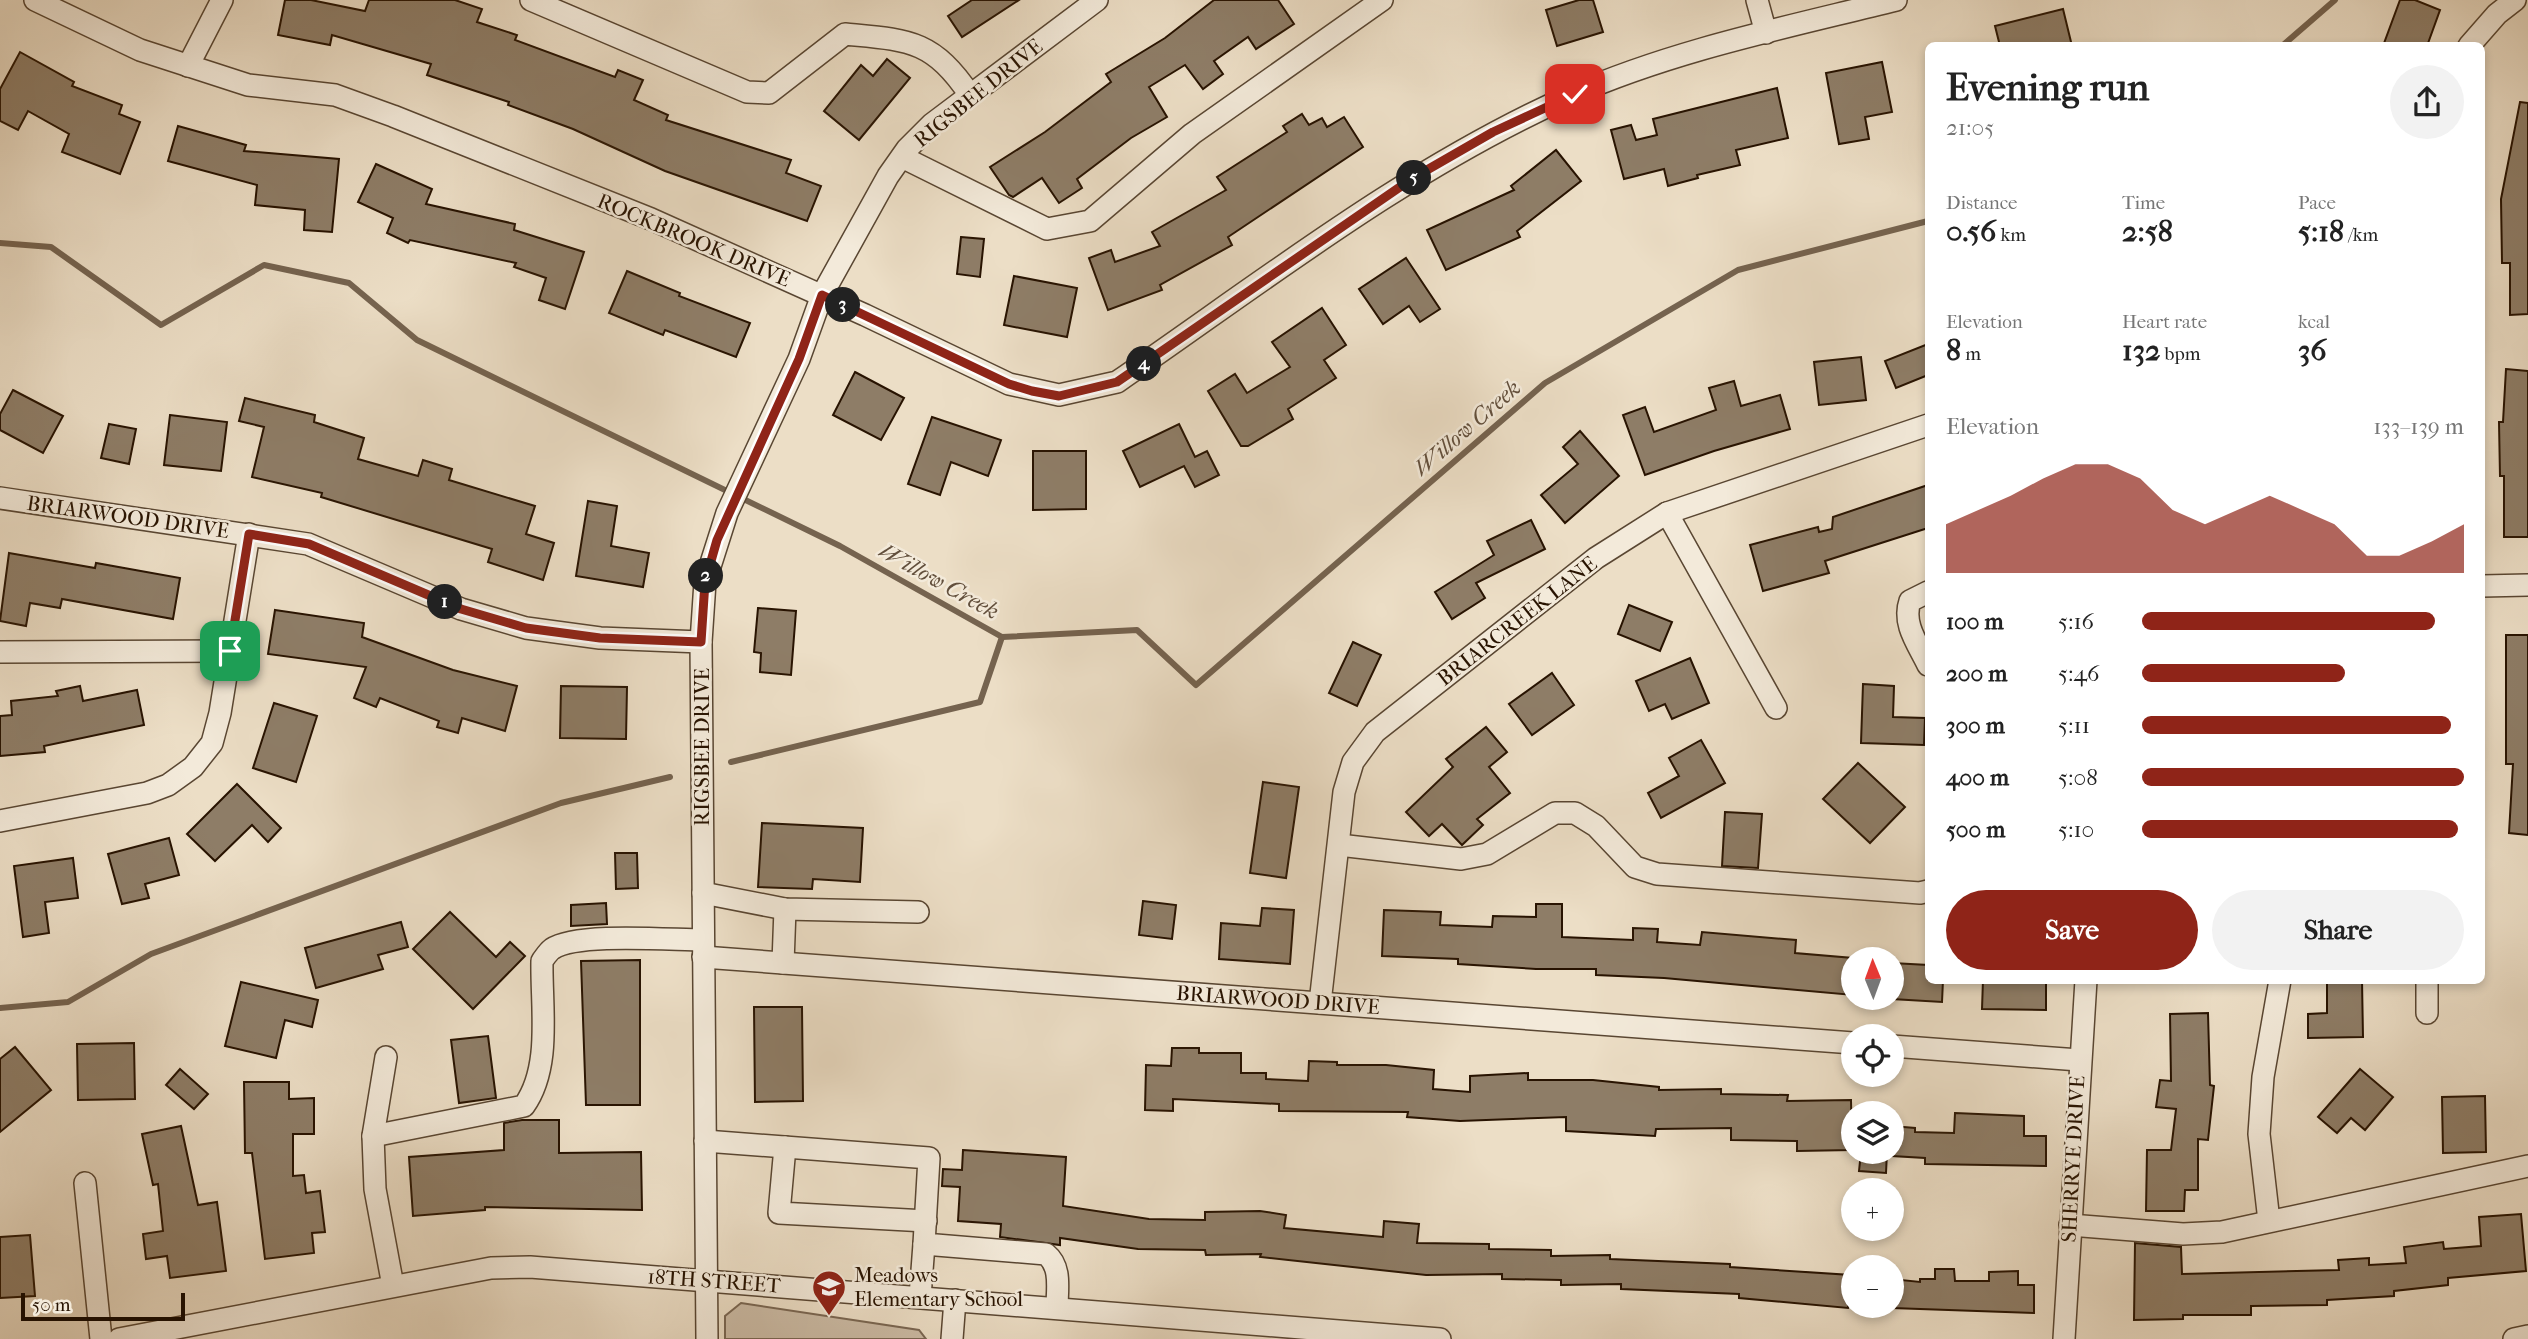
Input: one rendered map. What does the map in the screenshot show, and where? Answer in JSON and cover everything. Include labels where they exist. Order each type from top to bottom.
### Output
[{"type":"street","name":"ROCKBROOK DRIVE","points":[[35,0],[140,50],[188,66],[248,85],[347,99],[651,219],[822,295],[1009,384],[1059,396],[1097,389],[1117,382],[1413,178],[1493,132],[1575,94],[1661,64],[1766,33],[1896,0]]},
{"type":"street","points":[[188,66],[222,0]]},
{"type":"street","points":[[531,0],[747,92],[769,93],[845,34],[902,39],[934,52],[955,72],[970,95]]},
{"type":"street","points":[[902,157],[1046,229],[1090,221],[1192,134],[1382,0]]},
{"type":"street","points":[[1757,0],[1766,33]]},
{"type":"street","points":[[2472,42],[2497,14],[2515,0]]},
{"type":"street","name":"RIGSBEE DRIVE","points":[[707,1339],[701,642],[705,582],[727,513],[799,359],[822,295],[870,208],[902,157],[932,124],[1090,2]]},
{"type":"street","name":"BRIARCREEK LANE","points":[[1321,1003],[1344,792],[1353,762],[1375,733],[1596,558],[1667,513],[1925,426]]},
{"type":"street","name":"BRIARWOOD DRIVE","points":[[0,498],[309,544],[461,609],[526,628],[600,638],[701,642]]},
{"type":"street","points":[[1667,513],[1776,708]]},
{"type":"street","points":[[0,821],[147,793],[168,785],[193,766],[212,743],[249,534]]},
{"type":"street","points":[[2485,586],[2528,585]]},
{"type":"street","points":[[1925,594],[1910,601],[1906,614],[1911,633],[1925,659]]},
{"type":"street","points":[[0,652],[230,651]]},
{"type":"street","points":[[1339,845],[1461,859],[1487,854],[1555,813],[1575,813],[1596,826],[1635,867],[1657,874],[1925,892]]},
{"type":"street","points":[[703,893],[785,909],[918,912]]},
{"type":"street","points":[[783,963],[785,909]]},
{"type":"street","name":"BRIARWOOD DRIVE","points":[[373,1136],[524,1106],[534,1092],[541,1068],[542,961],[551,949],[562,944],[609,938],[703,949],[783,963],[1841,1042]]},
{"type":"street","name":"SHERRYE DRIVE","points":[[2064,1339],[2078,1060],[2086,984]]},
{"type":"street","points":[[2269,1221],[2259,1135],[2263,1077],[2279,984]]},
{"type":"street","points":[[2427,984],[2427,1013]]},
{"type":"street","points":[[1904,1047],[2078,1060]]},
{"type":"street","points":[[386,1057],[373,1136],[375,1189],[393,1286]]},
{"type":"street","points":[[705,1141],[929,1158],[919,1297]]},
{"type":"street","points":[[785,1147],[779,1213],[926,1221]]},
{"type":"street","points":[[2070,1225],[2183,1234],[2222,1233],[2528,1166]]},
{"type":"street","points":[[85,1183],[102,1339]]},
{"type":"street","points":[[923,1244],[1046,1254],[1055,1261],[1057,1268],[1057,1308]]},
{"type":"street","name":"18TH STREET","points":[[119,1339],[491,1268],[530,1268],[706,1280],[1057,1308],[1187,1329],[1440,1339]]},
{"type":"street","points":[[953,1339],[955,1300]]},
{"type":"street","points":[[2514,1339],[2528,1336]]},
{"type":"shaded area","points":[[741,1303],[919,1330],[926,1339],[725,1339],[725,1316]]},
{"type":"building","points":[[285,0],[311,0],[365,11],[369,0],[455,0],[482,9],[477,22],[517,35],[515,40],[615,77],[618,70],[643,80],[634,100],[668,115],[666,120],[791,160],[786,173],[821,186],[807,221],[665,171],[573,129],[508,105],[509,102],[427,75],[431,64],[332,35],[330,45],[278,35]]},
{"type":"building","points":[[972,0],[1019,0],[962,37],[948,16]]},
{"type":"building","points":[[1214,0],[1278,0],[1294,24],[1256,49],[1248,37],[1214,61],[1223,74],[1203,89],[1185,65],[1149,87],[1167,117],[1131,138],[1077,179],[1082,188],[1059,203],[1042,178],[1013,197],[1009,195],[990,167],[1045,132],[1111,82],[1106,74],[1165,38]]},
{"type":"building","points":[[1579,0],[1593,0],[1603,32],[1557,46],[1546,10]]},
{"type":"building","points":[[2400,0],[2415,0],[2440,10],[2428,42],[2384,42]]},
{"type":"building","points":[[2063,9],[2071,42],[1999,42],[1995,26]]},
{"type":"building","points":[[20,52],[74,82],[72,86],[122,105],[119,114],[140,122],[120,174],[62,152],[69,134],[28,111],[18,130],[0,121],[0,89]]},
{"type":"building","points":[[887,59],[910,78],[859,140],[824,111],[861,65],[873,76]]},
{"type":"building","points":[[1882,62],[1892,112],[1865,117],[1869,139],[1839,144],[1826,73]]},
{"type":"building","points":[[1777,88],[1788,138],[1736,150],[1740,165],[1697,175],[1698,178],[1668,186],[1664,169],[1624,179],[1611,130],[1631,125],[1636,140],[1657,135],[1653,119]]},
{"type":"building","points":[[2520,102],[2528,103],[2528,314],[2510,315],[2510,263],[2502,263],[2501,199]]},
{"type":"building","points":[[1302,114],[1309,125],[1322,118],[1327,127],[1344,117],[1363,147],[1228,237],[1232,245],[1160,285],[1162,290],[1108,310],[1089,258],[1111,250],[1115,262],[1160,246],[1152,232],[1226,190],[1217,177],[1287,132],[1283,126]]},
{"type":"building","points":[[178,126],[246,145],[244,151],[339,159],[332,232],[304,230],[305,210],[255,205],[257,185],[168,161]]},
{"type":"building","points":[[1556,150],[1581,181],[1517,231],[1520,237],[1446,270],[1427,230],[1514,190],[1511,186]]},
{"type":"building","points":[[376,164],[432,189],[426,204],[515,224],[514,230],[584,252],[565,309],[539,300],[546,278],[514,267],[516,263],[410,240],[408,243],[387,233],[393,218],[358,202]]},
{"type":"building","points":[[961,237],[984,239],[980,277],[957,274]]},
{"type":"building","points":[[1406,258],[1440,309],[1420,322],[1409,306],[1383,324],[1359,289]]},
{"type":"building","points":[[627,271],[680,293],[679,296],[750,323],[736,357],[665,330],[663,335],[609,313]]},
{"type":"building","points":[[1014,276],[1077,288],[1067,337],[1004,325]]},
{"type":"building","points":[[1322,308],[1346,345],[1324,360],[1336,378],[1288,409],[1293,419],[1248,446],[1241,446],[1208,391],[1235,374],[1247,393],[1290,367],[1272,342]]},
{"type":"building","points":[[1925,345],[1925,376],[1896,388],[1885,361]]},
{"type":"building","points":[[1861,357],[1866,400],[1819,405],[1814,362]]},
{"type":"building","points":[[2506,369],[2528,371],[2528,537],[2504,537],[2504,476],[2500,476],[2499,422],[2503,422]]},
{"type":"building","points":[[855,372],[904,398],[881,440],[833,415]]},
{"type":"building","points":[[1734,381],[1741,406],[1780,395],[1790,429],[1645,475],[1623,415],[1645,407],[1654,432],[1716,410],[1709,388]]},
{"type":"building","points":[[13,390],[63,416],[43,453],[0,430],[0,414]]},
{"type":"building","points":[[245,398],[315,415],[314,422],[364,438],[358,459],[418,476],[423,460],[452,469],[449,480],[535,506],[526,534],[554,543],[543,580],[488,562],[492,549],[321,497],[322,493],[252,477],[264,427],[239,421]]},
{"type":"building","points":[[170,415],[227,422],[221,471],[164,465]]},
{"type":"building","points":[[932,417],[1001,440],[988,476],[951,462],[940,495],[908,484]]},
{"type":"building","points":[[109,424],[136,429],[129,464],[101,458]]},
{"type":"building","points":[[1179,424],[1195,457],[1207,451],[1219,475],[1195,487],[1184,466],[1140,487],[1123,451]]},
{"type":"building","points":[[1580,431],[1619,476],[1565,523],[1541,495],[1578,464],[1563,447]]},
{"type":"building","points":[[1033,451],[1086,451],[1086,509],[1033,510]]},
{"type":"building","points":[[1925,486],[1925,529],[1825,561],[1829,573],[1763,591],[1750,545],[1818,527],[1819,532],[1832,529],[1833,517]]},
{"type":"building","points":[[588,501],[617,506],[611,546],[649,553],[643,587],[576,576]]},
{"type":"building","points":[[1531,520],[1545,549],[1476,583],[1485,598],[1452,619],[1435,592],[1494,555],[1487,541]]},
{"type":"building","points":[[9,553],[95,568],[96,563],[180,578],[173,619],[62,599],[60,608],[30,603],[26,626],[0,621]]},
{"type":"building","points":[[1629,605],[1672,622],[1660,651],[1618,634]]},
{"type":"building","points":[[758,608],[796,611],[791,675],[760,672],[761,653],[754,652]]},
{"type":"building","points":[[275,610],[364,623],[362,637],[453,670],[517,686],[505,731],[462,718],[458,733],[437,727],[439,721],[380,698],[376,707],[354,698],[366,667],[268,654]]},
{"type":"building","points":[[2506,635],[2528,635],[2528,835],[2509,833],[2513,764],[2506,764]]},
{"type":"building","points":[[1353,642],[1381,655],[1357,706],[1329,693]]},
{"type":"building","points":[[1690,658],[1709,703],[1672,719],[1665,704],[1649,711],[1636,681]]},
{"type":"building","points":[[1552,673],[1574,705],[1532,735],[1509,704]]},
{"type":"building","points":[[1863,684],[1894,686],[1893,717],[1925,718],[1924,745],[1861,743]]},
{"type":"building","points":[[80,686],[83,701],[137,690],[144,725],[44,746],[45,752],[0,756],[0,716],[12,715],[11,701],[58,696],[56,691]]},
{"type":"building","points":[[561,686],[627,687],[626,739],[560,738]]},
{"type":"building","points":[[274,703],[317,716],[296,782],[253,768]]},
{"type":"building","points":[[1486,727],[1507,752],[1489,767],[1510,793],[1477,819],[1483,825],[1462,845],[1442,824],[1429,836],[1406,812],[1453,767],[1446,759]]},
{"type":"building","points":[[1701,740],[1725,783],[1661,818],[1648,793],[1679,776],[1669,758]]},
{"type":"building","points":[[1858,763],[1905,807],[1870,843],[1823,799]]},
{"type":"building","points":[[1263,782],[1299,787],[1286,878],[1250,873]]},
{"type":"building","points":[[237,784],[281,828],[268,842],[252,825],[215,861],[187,834]]},
{"type":"building","points":[[1725,812],[1762,814],[1758,868],[1722,866]]},
{"type":"building","points":[[762,823],[863,828],[860,882],[813,879],[812,889],[758,887]]},
{"type":"building","points":[[169,838],[179,875],[145,884],[149,898],[122,904],[108,854]]},
{"type":"building","points":[[615,853],[637,853],[638,888],[616,889]]},
{"type":"building","points":[[73,858],[78,898],[45,902],[49,933],[23,937],[14,866]]},
{"type":"building","points":[[1143,901],[1176,905],[1172,939],[1139,935]]},
{"type":"building","points":[[606,903],[607,924],[571,926],[571,905]]},
{"type":"building","points":[[1536,904],[1562,904],[1562,937],[1633,940],[1633,928],[1658,929],[1657,942],[1700,945],[1702,932],[1796,940],[1795,953],[1841,957],[1841,994],[1664,978],[1596,975],[1596,969],[1536,969],[1458,964],[1458,959],[1382,956],[1384,910],[1441,912],[1440,925],[1492,927],[1493,916],[1536,917]]},
{"type":"building","points":[[1262,908],[1294,910],[1290,964],[1219,959],[1221,923],[1260,926]]},
{"type":"building","points":[[450,912],[496,957],[510,942],[525,956],[473,1009],[413,949]]},
{"type":"building","points":[[401,922],[408,947],[378,955],[383,969],[316,988],[305,948]]},
{"type":"building","points":[[640,960],[640,1105],[586,1105],[581,961]]},
{"type":"building","points":[[1904,964],[1925,965],[1925,984],[1943,984],[1942,1002],[1904,1000]]},
{"type":"building","points":[[241,982],[318,1000],[312,1027],[285,1020],[276,1058],[225,1046]]},
{"type":"building","points":[[1983,984],[2046,984],[2046,1010],[1982,1009]]},
{"type":"building","points":[[2327,984],[2362,984],[2363,1037],[2308,1038],[2308,1014],[2327,1013]]},
{"type":"building","points":[[754,1007],[802,1007],[803,1101],[755,1102]]},
{"type":"building","points":[[2208,1013],[2210,1085],[2214,1086],[2208,1140],[2198,1139],[2198,1190],[2185,1190],[2184,1211],[2146,1211],[2147,1150],[2171,1150],[2176,1109],[2156,1107],[2160,1080],[2171,1081],[2170,1014]]},
{"type":"building","points":[[488,1036],[496,1098],[459,1103],[451,1040]]},
{"type":"building","points":[[134,1043],[135,1099],[78,1100],[77,1044]]},
{"type":"building","points":[[15,1047],[51,1090],[0,1132],[0,1059]]},
{"type":"building","points":[[1172,1048],[1199,1048],[1199,1053],[1241,1053],[1241,1073],[1266,1073],[1266,1079],[1308,1081],[1309,1061],[1337,1062],[1337,1065],[1386,1065],[1434,1070],[1433,1089],[1470,1092],[1470,1076],[1528,1073],[1528,1080],[1593,1080],[1659,1087],[1659,1090],[1721,1089],[1721,1094],[1788,1095],[1787,1101],[1851,1100],[1851,1101],[1841,1101],[1841,1150],[1797,1151],[1797,1141],[1731,1140],[1731,1128],[1656,1129],[1655,1136],[1566,1131],[1566,1117],[1460,1121],[1407,1117],[1408,1112],[1279,1111],[1279,1104],[1173,1099],[1173,1111],[1145,1110],[1146,1065],[1171,1066]]},
{"type":"building","points":[[180,1069],[208,1094],[194,1109],[166,1085]]},
{"type":"building","points":[[2360,1069],[2393,1097],[2365,1130],[2351,1118],[2337,1133],[2318,1117]]},
{"type":"building","points":[[244,1082],[289,1082],[289,1099],[314,1098],[314,1134],[293,1134],[293,1176],[304,1175],[306,1193],[320,1191],[325,1232],[312,1233],[314,1253],[265,1259],[252,1153],[245,1153]]},
{"type":"building","points":[[2485,1096],[2486,1152],[2443,1153],[2442,1097]]},
{"type":"building","points":[[1955,1113],[2024,1116],[2024,1136],[2046,1136],[2046,1166],[1925,1164],[1925,1158],[1904,1157],[1904,1127],[1915,1128],[1915,1132],[1954,1133]]},
{"type":"building","points":[[559,1120],[559,1153],[641,1152],[642,1210],[485,1207],[485,1210],[413,1216],[409,1157],[504,1150],[504,1123]]},
{"type":"building","points":[[181,1126],[198,1205],[217,1202],[226,1271],[170,1278],[167,1256],[146,1259],[143,1234],[163,1231],[158,1184],[153,1185],[142,1134]]},
{"type":"building","points":[[963,1150],[1066,1157],[1063,1206],[1149,1219],[1205,1220],[1205,1212],[1260,1211],[1286,1215],[1284,1228],[1383,1237],[1384,1221],[1419,1224],[1417,1243],[1489,1244],[1489,1249],[1551,1250],[1551,1256],[1610,1255],[1610,1259],[1730,1264],[1730,1267],[1841,1274],[1841,1307],[1739,1298],[1739,1294],[1621,1289],[1621,1284],[1561,1285],[1561,1280],[1502,1279],[1502,1274],[1426,1275],[1260,1257],[1261,1254],[1206,1255],[1205,1250],[1138,1249],[1060,1238],[1060,1245],[1000,1237],[1001,1224],[958,1221],[960,1187],[942,1186],[943,1169],[962,1170]]},
{"type":"building","points":[[1860,1164],[1886,1164],[1886,1173],[1859,1171]]},
{"type":"building","points":[[2521,1214],[2526,1271],[2448,1278],[2448,1285],[2394,1291],[2394,1296],[2327,1300],[2327,1305],[2251,1306],[2251,1315],[2183,1315],[2183,1319],[2134,1320],[2135,1243],[2181,1247],[2182,1274],[2339,1270],[2338,1260],[2369,1258],[2369,1265],[2406,1263],[2404,1247],[2443,1242],[2444,1249],[2481,1246],[2479,1217]]},
{"type":"building","points":[[30,1235],[35,1296],[0,1298],[0,1237]]},
{"type":"building","points":[[1935,1269],[1954,1269],[1955,1281],[1989,1281],[1989,1272],[2018,1271],[2018,1285],[2034,1285],[2034,1313],[1904,1308],[1904,1280],[1920,1282],[1920,1279],[1935,1279]]},
{"type":"waterway","name":"Willow Creek","points":[[2287,42],[2335,0]]},
{"type":"waterway","name":"Willow Creek","points":[[0,243],[51,247],[161,325],[264,265],[349,283],[417,340],[840,546],[1002,637],[1137,630],[1196,685],[1545,383],[1738,270],[1925,222]]},
{"type":"waterway","points":[[731,762],[980,702],[1002,637]]},
{"type":"waterway","points":[[0,1008],[68,1002],[151,954],[561,803],[670,777]]},
{"type":"place","name":"Meadows Elementary School","points":[[829,1317]]},
{"type":"route","points":[[230,651],[249,534],[309,544],[461,609],[526,628],[600,638],[701,642],[705,582],[717,540],[799,359],[822,295],[1009,384],[1059,396],[1097,389],[1117,382],[1413,178],[1493,132],[1575,94]]}]
